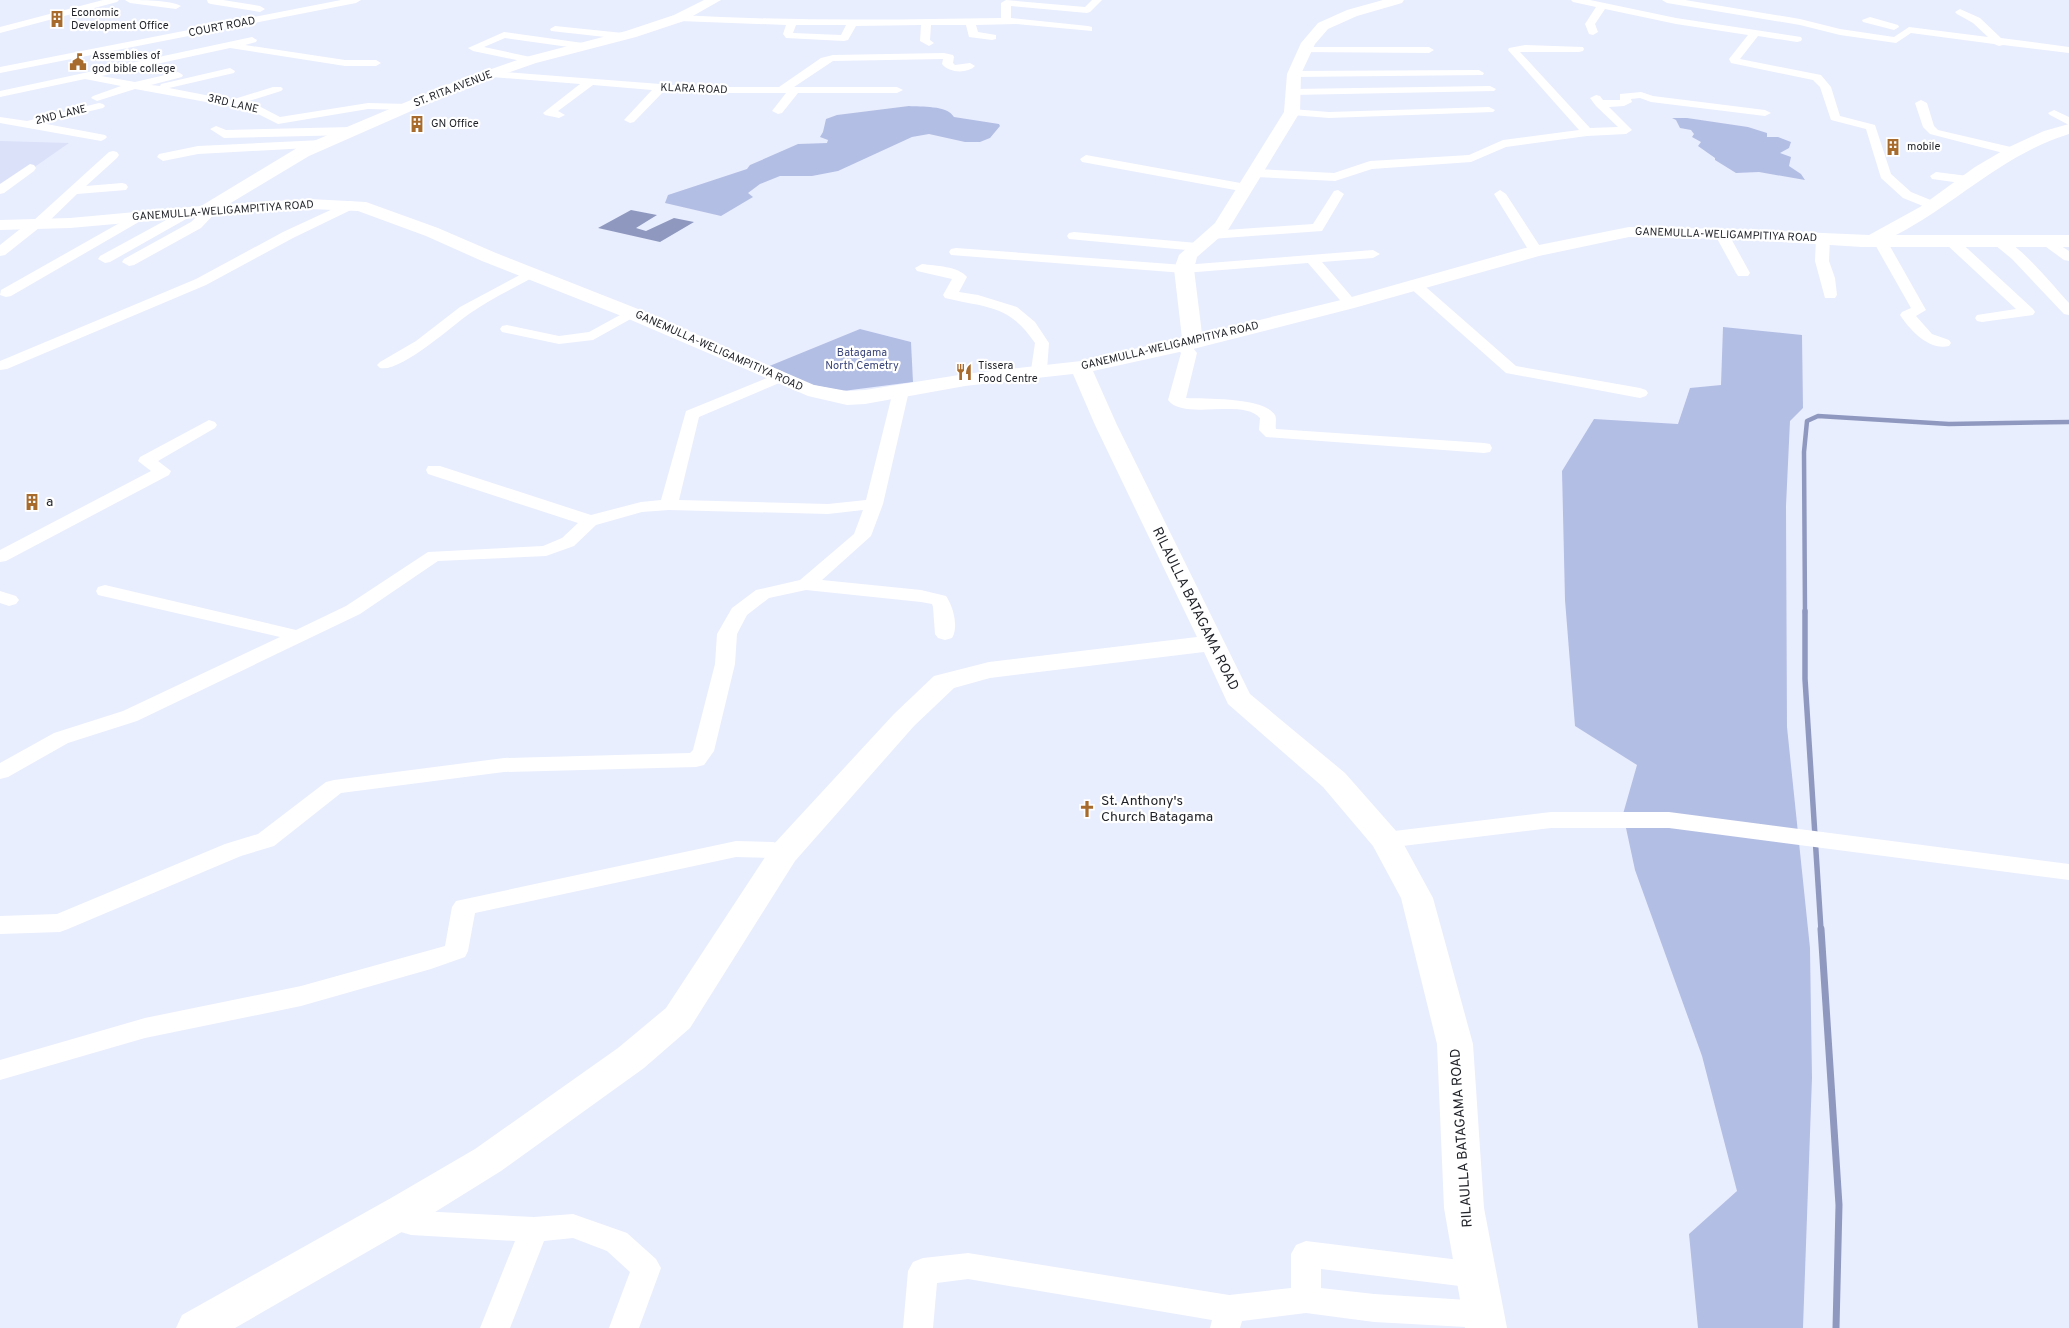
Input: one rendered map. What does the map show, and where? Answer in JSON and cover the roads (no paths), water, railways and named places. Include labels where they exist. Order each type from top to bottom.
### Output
[{"type":"street","points":[[0,30],[114,0]]},
{"type":"street","points":[[130,0],[176,6]]},
{"type":"street","name":"COURT ROAD","points":[[2,74],[356,0]]},
{"type":"street","name":"ST. RITA AVENUE","points":[[203,210],[303,152],[408,107],[531,60],[623,36],[679,18],[714,0]]},
{"type":"street","points":[[1006,21],[1007,2],[1087,10],[1097,0]]},
{"type":"street","points":[[1397,0],[1352,13],[1323,26],[1308,43],[1294,74],[1292,112],[1222,226],[1188,255],[1184,269],[1189,353],[1176,400],[1183,404],[1243,406],[1262,410],[1268,417],[1267,430],[1272,434],[1484,448]]},
{"type":"street","points":[[1576,0],[1676,21],[1797,39]]},
{"type":"street","points":[[1667,0],[1800,22],[1840,32],[1896,40],[1908,30]]},
{"type":"street","points":[[211,1],[260,9]]},
{"type":"street","points":[[258,20],[248,14],[272,5]]},
{"type":"street","points":[[1594,32],[1590,24],[1602,6]]},
{"type":"street","points":[[818,22],[827,10]]},
{"type":"street","points":[[1960,12],[1973,18],[1992,34],[1999,43]]},
{"type":"street","points":[[550,18],[567,21],[547,28],[623,36]]},
{"type":"street","points":[[679,18],[792,22],[1006,21],[1088,29]]},
{"type":"street","points":[[1870,20],[1867,20],[1908,30],[1999,43],[2069,50]]},
{"type":"street","points":[[792,22],[788,34],[790,36],[823,38],[844,38],[852,22]]},
{"type":"street","points":[[926,22],[925,40],[928,43]]},
{"type":"street","points":[[971,22],[973,35],[992,37]]},
{"type":"street","points":[[1755,33],[1734,59],[1735,61],[1810,75],[1820,79],[1828,90],[1835,118],[1871,127],[1885,175],[1907,195],[1933,206]]},
{"type":"street","points":[[531,60],[473,48],[504,36],[583,46]]},
{"type":"street","points":[[0,94],[49,84],[86,81],[252,40]]},
{"type":"street","points":[[227,45],[345,63],[376,63]]},
{"type":"street","points":[[1579,49],[1513,50],[1587,132]]},
{"type":"street","points":[[1306,50],[1429,50]]},
{"type":"street","points":[[782,90],[825,60],[833,58],[944,56],[949,57],[947,64],[953,68],[970,66]]},
{"type":"street","points":[[1294,74],[1479,73]]},
{"type":"street","points":[[2,74],[49,84]]},
{"type":"street","name":"KLARA ROAD","points":[[491,74],[660,88],[897,90]]},
{"type":"street","name":"2ND LANE","points":[[23,125],[98,102],[136,85],[178,75]]},
{"type":"street","points":[[153,88],[232,76],[177,92]]},
{"type":"street","name":"3RD LANE","points":[[86,81],[106,80],[233,102],[260,109],[278,121],[368,106],[408,107]]},
{"type":"street","points":[[559,115],[549,113],[590,82]]},
{"type":"street","points":[[630,120],[660,88]]},
{"type":"street","points":[[233,102],[277,89]]},
{"type":"street","points":[[1292,92],[1490,89]]},
{"type":"street","points":[[778,111],[795,90]]},
{"type":"street","points":[[14,91],[36,97]]},
{"type":"street","points":[[1255,173],[1306,177],[1335,176],[1370,165],[1471,158],[1503,144],[1587,132],[1626,130],[1598,100],[1624,103],[1626,102],[1624,96],[1640,96],[1765,114]]},
{"type":"street","points":[[1921,103],[1932,130],[2011,151]]},
{"type":"street","points":[[0,120],[54,109]]},
{"type":"street","points":[[1292,112],[1330,115],[1489,110]]},
{"type":"street","points":[[2054,114],[2069,122]]},
{"type":"street","points":[[0,120],[101,137]]},
{"type":"street","points":[[1944,343],[1927,337],[1907,315],[1919,310],[1876,241],[1933,206],[1946,194],[2011,151],[2044,135],[2069,129]]},
{"type":"street","points":[[220,149],[225,143],[222,132],[352,131]]},
{"type":"street","points":[[163,157],[198,150],[322,144]]},
{"type":"street","points":[[0,252],[36,224],[113,155]]},
{"type":"street","points":[[1086,159],[1246,188]]},
{"type":"street","points":[[0,190],[30,168]]},
{"type":"street","points":[[1936,176],[1968,180]]},
{"type":"street","points":[[75,190],[122,187]]},
{"type":"street","points":[[1211,236],[1317,228],[1338,194]]},
{"type":"street","points":[[1500,194],[1536,252]]},
{"type":"street","name":"GANEMULLA-WELIGAMPITIYA ROAD","points":[[0,225],[310,204],[360,206],[432,232],[531,274],[631,313],[720,350],[808,390],[847,398],[865,398],[901,390],[1039,370],[1081,367],[1188,344],[1350,303],[1536,252],[1629,232],[1721,233],[1876,241],[2069,241]]},
{"type":"street","points":[[1,364],[49,348],[201,282],[288,235],[350,205]]},
{"type":"street","points":[[105,259],[203,210]]},
{"type":"street","points":[[129,262],[196,225],[203,210]]},
{"type":"street","points":[[6,293],[138,216]]},
{"type":"street","points":[[1721,233],[1743,273]]},
{"type":"street","points":[[1074,236],[1197,247]]},
{"type":"street","points":[[1823,238],[1822,261],[1828,278],[1830,295]]},
{"type":"street","points":[[2047,240],[2069,257]]},
{"type":"street","points":[[1951,241],[2028,312],[1982,318]]},
{"type":"street","points":[[2000,242],[2017,256],[2069,311]]},
{"type":"street","points":[[956,252],[1184,269],[1373,254]]},
{"type":"street","points":[[1312,259],[1350,303]]},
{"type":"street","points":[[922,268],[951,273],[960,277],[950,295],[973,298],[1012,310],[1030,325],[1042,343],[1039,370]]},
{"type":"street","points":[[385,365],[421,344],[465,310],[531,274]]},
{"type":"street","points":[[1414,284],[1511,370],[1640,393]]},
{"type":"street","points":[[1,364],[178,286]]},
{"type":"street","points":[[507,330],[559,340],[592,336],[631,313]]},
{"type":"street","name":"RILAULLA BATAGAMA ROAD","points":[[1081,367],[1106,425],[1238,698],[1334,780],[1386,840],[1417,898],[1456,1044],[1464,1208],[1484,1322]]},
{"type":"street","points":[[669,505],[692,414],[779,378]]},
{"type":"street","points":[[806,584],[862,536],[874,504],[901,390]]},
{"type":"street","points":[[0,557],[163,471],[146,461],[209,425]]},
{"type":"street","points":[[434,470],[590,521]]},
{"type":"street","points":[[0,772],[61,738],[130,716],[353,610],[434,556],[546,551],[568,542],[590,521],[641,507],[669,505],[828,509],[874,504]]},
{"type":"street","points":[[0,925],[60,923],[233,850],[266,840],[334,787],[504,764],[696,760],[703,751],[724,664],[728,634],[739,612],[763,594],[806,584],[922,596],[939,600],[943,607],[945,634]]},
{"type":"street","points":[[105,591],[299,636]]},
{"type":"street","points":[[197,1328],[405,1210],[488,1160],[631,1058],[678,1018],[784,853],[904,720],[944,682],[989,670],[1213,643]]},
{"type":"street","points":[[1386,840],[1551,820],[1669,820],[2069,872]]},
{"type":"street","points":[[0,1070],[145,1028],[300,996],[431,960],[456,951],[464,907],[736,850],[773,850],[784,853]]},
{"type":"street","points":[[405,1210],[411,1223],[534,1230],[573,1226],[617,1242],[646,1268],[624,1328]]},
{"type":"street","points":[[495,1328],[534,1230]]},
{"type":"street","points":[[1306,1300],[1306,1254],[1476,1275]]},
{"type":"street","points":[[918,1328],[923,1272],[968,1266],[1227,1318],[1306,1300],[1484,1322]]},
{"type":"waterway","points":[[1805,613],[1804,452],[1807,421],[1818,416],[1949,424],[2069,422]]},
{"type":"waterway","points":[[1805,613],[1805,679],[1821,930]]},
{"type":"waterway","points":[[1821,929],[1839,1205],[1836,1328]]},
{"type":"place","name":"Economic Development Office","points":[[57,19]]},
{"type":"place","name":"Assemblies of god bible college","points":[[78,62]]},
{"type":"place","name":"GN Office","points":[[417,124]]},
{"type":"place","name":"mobile","points":[[1893,147]]},
{"type":"place","name":"Tissera Food Centre","points":[[964,372]]},
{"type":"place","name":"a","points":[[32,502]]},
{"type":"place","name":"St. Anthony's Church Batagama","points":[[1087,809]]},
{"type":"park label","name":"Batagama North Cemetry","points":[[862,359]]}]
